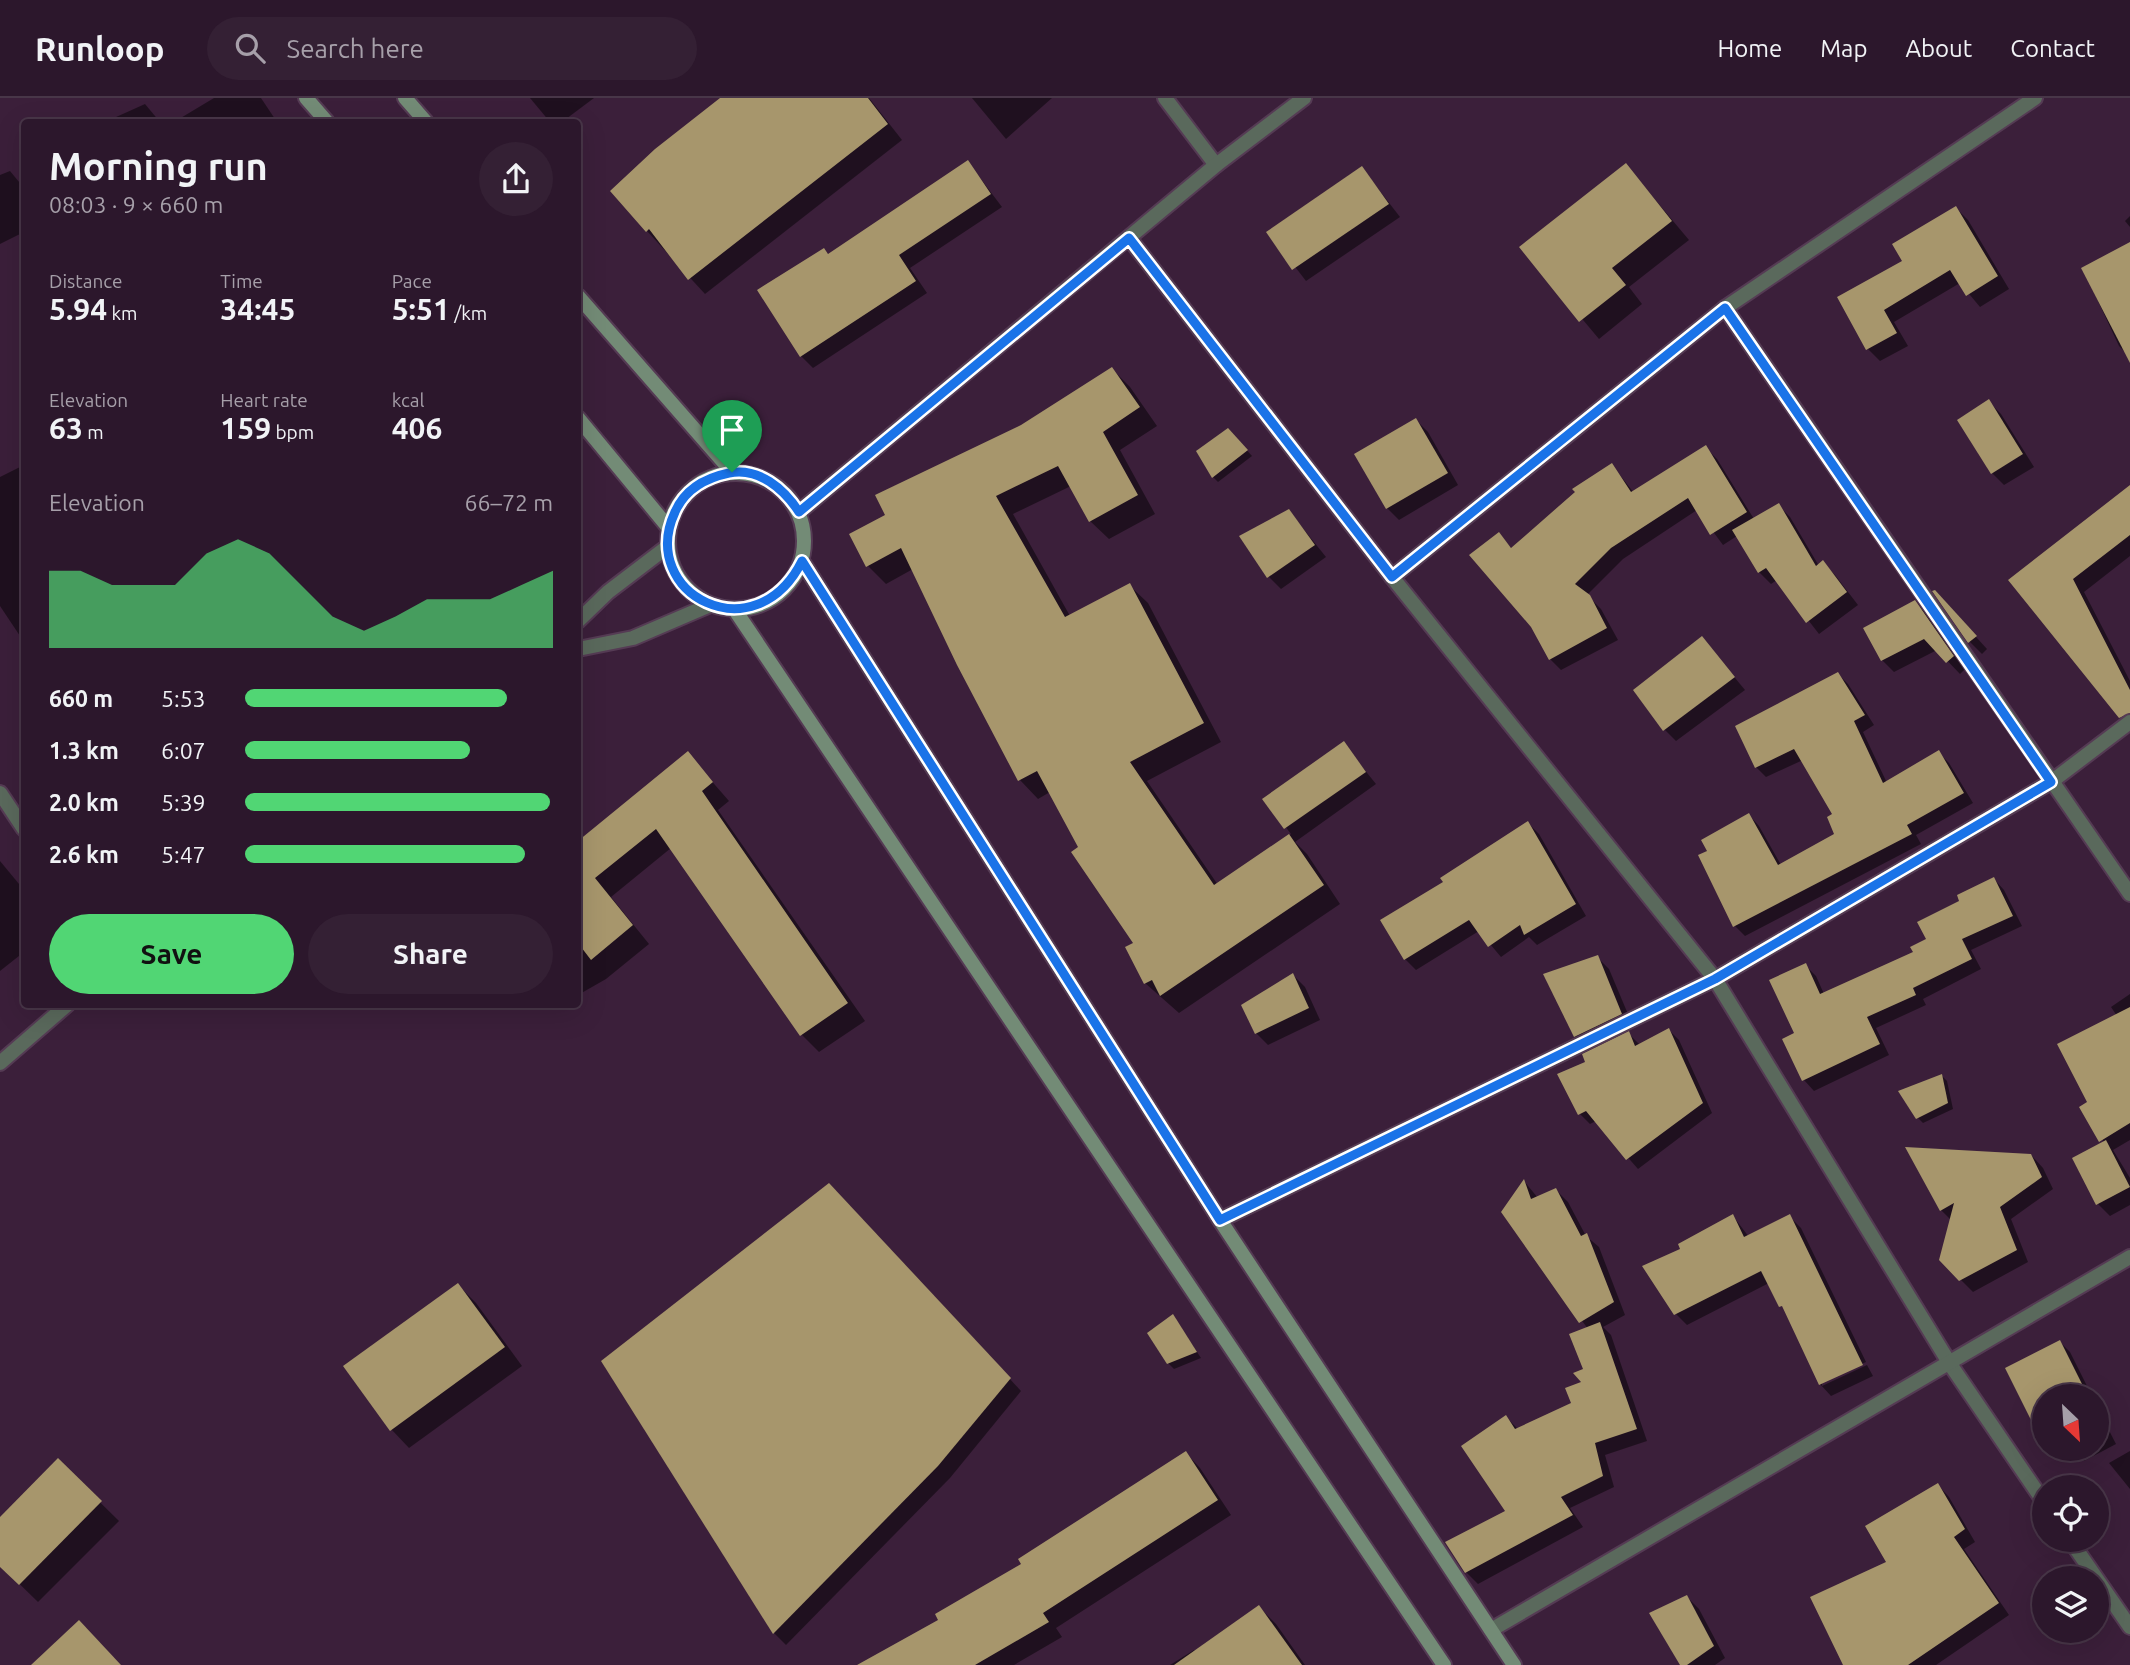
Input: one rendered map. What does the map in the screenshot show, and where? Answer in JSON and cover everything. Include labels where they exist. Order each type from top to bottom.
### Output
[{"type":"main road","points":[[306,98],[324,119]]},
{"type":"main road","points":[[405,98],[423,119]]},
{"type":"main road","points":[[581,299],[732,472]]},
{"type":"main road","points":[[581,422],[668,527]]},
{"type":"main road","points":[[732,472],[752,474],[772,482],[788,495],[799,512],[804,537],[802,561],[792,581],[776,597],[757,606],[735,610],[710,605],[689,591],[674,571],[667,547],[668,527],[681,500],[703,480],[732,472]]},
{"type":"main road","points":[[802,561],[1220,1220],[1514,1665]]},
{"type":"main road","points":[[735,610],[1444,1665]]},
{"type":"street","points":[[1165,98],[1216,165]]},
{"type":"street","points":[[799,512],[1216,165],[1304,98]]},
{"type":"street","points":[[1392,577],[1725,308],[2035,98]]},
{"type":"street","points":[[1129,238],[1392,577],[1715,979],[1950,1364],[2032,1484]]},
{"type":"street","points":[[1725,308],[2130,894]]},
{"type":"street","points":[[581,618],[608,592],[667,547]]},
{"type":"street","points":[[581,648],[633,638],[710,605]]},
{"type":"street","points":[[1220,1220],[1715,979],[2051,782],[2130,722]]},
{"type":"street","points":[[0,793],[21,824]]},
{"type":"street","points":[[0,1063],[63,1008]]},
{"type":"street","points":[[1491,1630],[2130,1257]]},
{"type":"street","points":[[2078,1552],[2130,1628]]},
{"type":"building","points":[[720,98],[868,98],[888,124],[688,280],[649,229],[646,232],[610,191],[655,149]]},
{"type":"building","points":[[968,160],[991,194],[899,255],[916,281],[800,357],[757,290],[824,248],[828,254]]},
{"type":"building","points":[[1626,163],[1672,221],[1612,268],[1626,285],[1579,322],[1519,247]]},
{"type":"building","points":[[1362,166],[1389,204],[1292,270],[1266,232]]},
{"type":"building","points":[[1956,206],[1998,276],[1966,296],[1950,270],[1884,310],[1897,333],[1866,350],[1837,297],[1902,261],[1892,244]]},
{"type":"building","points":[[2130,242],[2130,363],[2081,268]]},
{"type":"building","points":[[1112,367],[1140,407],[1103,432],[1138,495],[1089,522],[1058,466],[996,496],[1065,617],[1130,583],[1204,723],[1130,762],[1214,885],[1289,834],[1324,885],[1160,996],[1152,980],[1144,984],[1125,947],[1133,943],[1071,852],[1078,847],[1037,771],[1018,781],[957,665],[901,548],[866,567],[849,534],[885,515],[875,495],[1021,425]]},
{"type":"building","points":[[1989,399],[2023,454],[1991,474],[1957,420]]},
{"type":"building","points":[[1416,418],[1448,473],[1386,509],[1354,454]]},
{"type":"building","points":[[1228,428],[1248,450],[1212,478],[1196,451]]},
{"type":"building","points":[[1706,445],[1747,512],[1710,535],[1688,498],[1611,548],[1575,584],[1590,595],[1607,628],[1549,660],[1531,627],[1469,555],[1499,532],[1511,548],[1575,492],[1572,489],[1612,463],[1631,492]]},
{"type":"building","points":[[2130,485],[2130,535],[2073,579],[2130,690],[2130,713],[2119,718],[2008,580]]},
{"type":"building","points":[[1779,503],[1816,566],[1823,560],[1847,592],[1806,623],[1766,568],[1758,573],[1732,530]]},
{"type":"building","points":[[1289,509],[1315,545],[1267,578],[1239,536]]},
{"type":"building","points":[[1935,590],[1977,636],[1968,643],[1932,591]]},
{"type":"building","points":[[1915,600],[1954,656],[1946,663],[1924,639],[1881,661],[1863,628]]},
{"type":"building","points":[[1702,636],[1735,677],[1663,731],[1633,690]]},
{"type":"building","points":[[1838,672],[1865,715],[1854,721],[1883,783],[1939,750],[1964,793],[1907,825],[1912,834],[1733,927],[1698,855],[1707,851],[1701,840],[1749,813],[1778,865],[1834,834],[1827,817],[1832,814],[1794,749],[1755,768],[1735,726]]},
{"type":"building","points":[[1344,741],[1366,772],[1284,829],[1262,799]]},
{"type":"building","points":[[688,751],[713,782],[702,791],[848,1003],[800,1036],[656,829],[595,878],[633,925],[591,960],[581,947],[581,839]]},
{"type":"building","points":[[1528,821],[1576,904],[1524,935],[1520,925],[1488,947],[1469,920],[1404,960],[1380,920],[1443,882],[1440,878]]},
{"type":"building","points":[[1994,877],[2013,916],[1962,939],[1972,959],[1913,988],[1916,995],[1867,1017],[1880,1044],[1802,1081],[1782,1039],[1794,1033],[1769,980],[1806,963],[1820,994],[1913,952],[1910,947],[1926,939],[1917,922],[1959,901],[1957,895]]},
{"type":"building","points":[[1598,955],[1622,1014],[1574,1037],[1543,974]]},
{"type":"building","points":[[1293,973],[1309,1008],[1255,1034],[1241,1005]]},
{"type":"building","points":[[2130,1007],[2130,1123],[2099,1142],[2079,1107],[2087,1102],[2057,1044]]},
{"type":"building","points":[[1669,1028],[1703,1103],[1626,1160],[1586,1111],[1578,1115],[1557,1074],[1585,1062],[1582,1054],[1629,1031],[1635,1046]]},
{"type":"building","points":[[1942,1074],[1948,1103],[1916,1119],[1898,1091]]},
{"type":"building","points":[[2106,1140],[2130,1187],[2096,1205],[2072,1158]]},
{"type":"building","points":[[1905,1147],[2031,1154],[2042,1177],[2000,1207],[2017,1250],[1959,1281],[1939,1260],[1954,1203],[1940,1211]]},
{"type":"building","points":[[1524,1179],[1531,1199],[1556,1188],[1581,1236],[1587,1233],[1614,1302],[1579,1323],[1501,1212]]},
{"type":"building","points":[[829,1183],[1011,1378],[938,1466],[773,1634],[601,1361]]},
{"type":"building","points":[[1733,1214],[1744,1237],[1790,1214],[1863,1365],[1819,1385],[1782,1306],[1779,1307],[1761,1271],[1674,1315],[1642,1266],[1680,1249],[1678,1244]]},
{"type":"building","points":[[458,1283],[505,1347],[390,1431],[343,1366]]},
{"type":"building","points":[[1173,1314],[1197,1352],[1167,1364],[1147,1333]]},
{"type":"building","points":[[1600,1322],[1637,1429],[1595,1443],[1603,1476],[1561,1497],[1573,1515],[1465,1573],[1445,1542],[1505,1511],[1461,1446],[1506,1415],[1515,1429],[1571,1403],[1565,1388],[1581,1382],[1573,1373],[1583,1369],[1569,1334]]},
{"type":"building","points":[[2060,1340],[2082,1384],[2032,1384],[2031,1420],[2005,1368]]},
{"type":"building","points":[[1186,1451],[1218,1500],[1043,1613],[1049,1622],[975,1665],[857,1665],[938,1620],[935,1614],[1021,1564],[1018,1559]]},
{"type":"building","points":[[58,1458],[102,1501],[19,1585],[0,1567],[0,1517]]},
{"type":"building","points":[[1938,1483],[1965,1529],[1954,1537],[1999,1603],[1908,1665],[1843,1665],[1810,1597],[1886,1562],[1865,1526]]},
{"type":"building","points":[[1687,1595],[1714,1646],[1687,1665],[1680,1665],[1649,1613]]},
{"type":"building","points":[[1259,1605],[1302,1665],[1174,1665]]},
{"type":"building","points":[[79,1620],[121,1665],[31,1665]]},
{"type":"route","points":[[1129,238],[1392,577],[1725,308],[2051,782],[1715,979],[1220,1220],[802,561],[792,581],[776,597],[757,606],[735,610],[710,605],[689,591],[674,571],[667,547],[668,527],[681,500],[703,480],[732,472],[752,474],[772,482],[788,495],[799,512],[1129,238]]}]
